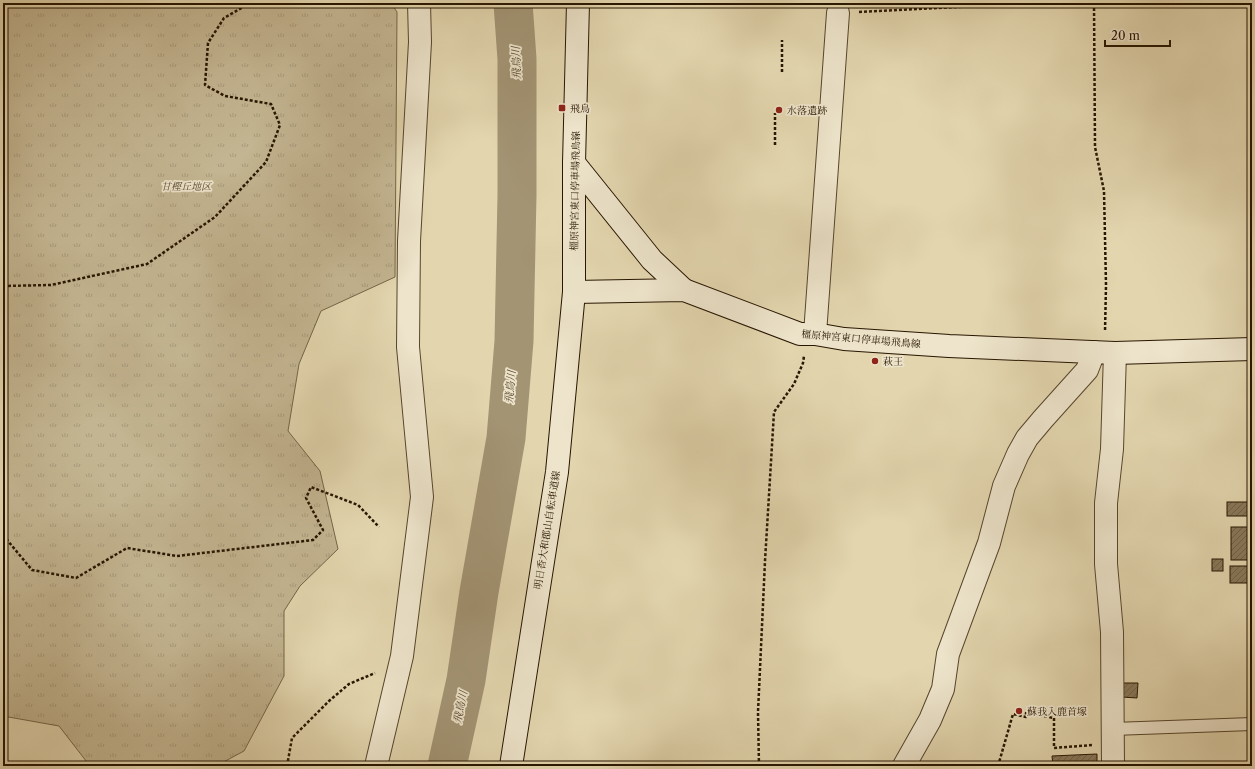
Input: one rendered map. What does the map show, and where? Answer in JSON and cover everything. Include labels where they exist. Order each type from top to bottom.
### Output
[{"type":"street","points":[[376,766],[402,656],[422,497],[408,347],[409,241],[420,42],[419,3]]},
{"type":"street","name":"橿原神宮東口停車場飛鳥線","points":[[578,3],[574,163],[574,292],[684,290],[800,334],[812,334],[851,340],[1105,353],[1252,348]]},
{"type":"street","points":[[812,334],[838,13]]},
{"type":"street","points":[[574,163],[652,260],[684,290]]},
{"type":"street","name":"明日香大和郡山自転車道線","points":[[511,766],[556,472],[574,292]]},
{"type":"street","points":[[1105,353],[1112,449],[1106,511],[1106,564],[1112,632],[1113,766]]},
{"type":"street","points":[[904,766],[930,720],[943,689],[951,647],[988,549],[1004,486],[1018,454],[1027,438],[1043,418],[1087,370],[1105,353]]},
{"type":"lane","points":[[1113,736],[1252,724]]},
{"type":"path","points":[[3,286],[51,285],[147,264],[215,217],[266,162],[280,125],[271,104],[224,96],[205,85],[208,43],[224,18],[250,3]]},
{"type":"path","points":[[838,13],[977,6],[1004,3]]},
{"type":"path","points":[[1094,3],[1095,147],[1104,191],[1106,285],[1105,353]]},
{"type":"path","points":[[782,40],[782,72]]},
{"type":"path","points":[[775,113],[775,145]]},
{"type":"path","points":[[759,766],[758,704],[774,412],[794,384],[803,364],[812,334]]},
{"type":"path","points":[[3,535],[32,570],[76,578],[127,548],[176,556],[313,540],[324,530],[306,498],[311,487],[358,505],[379,527]]},
{"type":"path","points":[[287,766],[292,738],[328,701],[349,684],[373,675],[402,656]]},
{"type":"path","points":[[998,766],[1013,714],[1026,716],[1026,713],[1054,718],[1054,748],[1113,736]]},
{"type":"green space","name":"甘樫丘地区","points":[[3,3],[391,3],[397,12],[395,277],[321,311],[299,364],[288,431],[320,471],[338,549],[300,586],[284,611],[284,676],[244,751],[216,766],[90,766],[59,726],[3,716]]},
{"type":"building","points":[[1227,502],[1252,502],[1252,516],[1227,516]]},
{"type":"building","points":[[1231,527],[1252,527],[1252,560],[1231,560]]},
{"type":"building","points":[[1212,559],[1223,559],[1223,571],[1212,571]]},
{"type":"building","points":[[1230,566],[1252,566],[1252,583],[1230,583]]},
{"type":"building","points":[[1122,683],[1138,683],[1137,698],[1122,697]]},
{"type":"building","points":[[1097,754],[1097,766],[1053,766],[1052,756]]},
{"type":"waterway","name":"飛鳥川","points":[[447,766],[466,680],[479,592],[506,438],[514,341],[517,195],[517,59],[513,3]]},
{"type":"place","name":"飛鳥","points":[[562,108]]},
{"type":"place","name":"水落遺跡","points":[[779,110]]},
{"type":"place","name":"萩王","points":[[875,361]]},
{"type":"place","name":"蘇我入鹿首塚","points":[[1019,711]]}]
